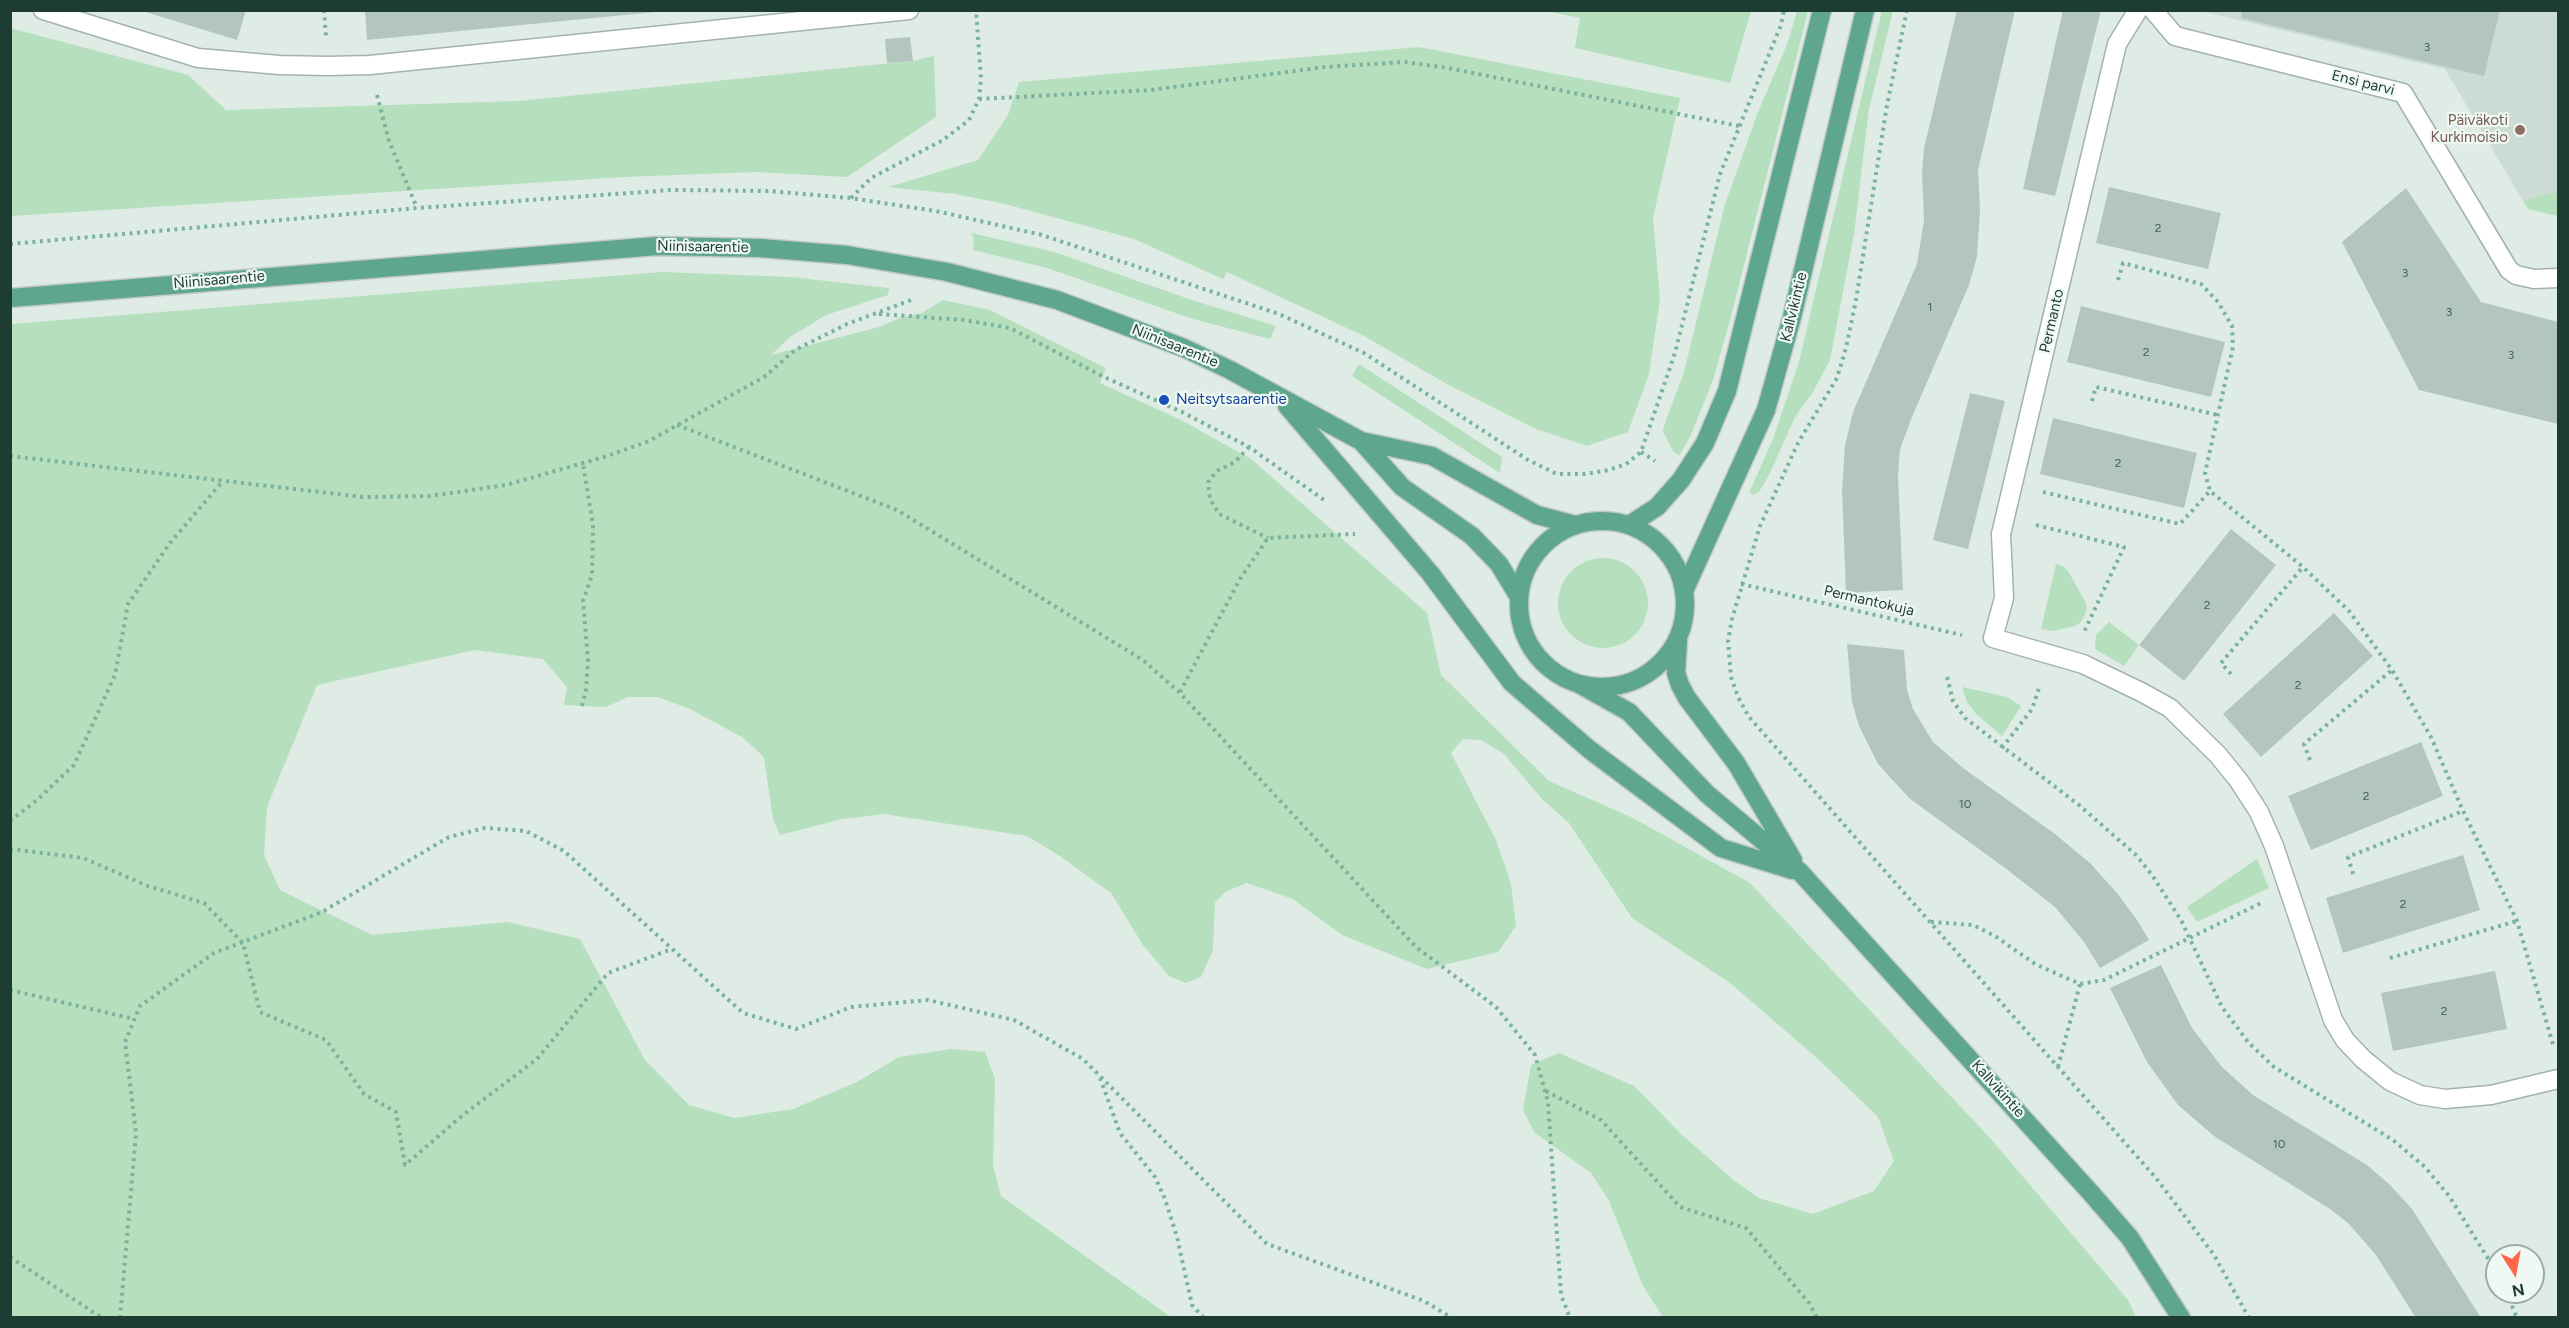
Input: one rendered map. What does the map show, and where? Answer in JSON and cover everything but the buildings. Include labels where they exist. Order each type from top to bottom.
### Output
[{"type":"main road","points":[[1629,525],[1658,507],[1681,480],[1705,443],[1727,391],[1822,10]]},
{"type":"main road","name":"Kallvikintie","points":[[1684,591],[1766,410],[1792,317],[1865,10]]},
{"type":"main road","name":"Niinisaarentie","points":[[10,298],[657,246],[749,247],[847,255],[947,272],[1057,300],[1184,348],[1278,395],[1361,441],[1432,456],[1537,515],[1575,525]]},
{"type":"main road","points":[[1278,395],[1430,573],[1512,683],[1549,717],[1721,848],[1800,872]]},
{"type":"main road","name":"Niinisaarentie","points":[[1361,441],[1402,487],[1472,536],[1499,564],[1519,597]]},
{"type":"main road","points":[[1602,520],[1629,525],[1649,535],[1666,550],[1678,570],[1684,591],[1684,615],[1678,637],[1666,657],[1648,673],[1627,683],[1603,687],[1580,684],[1554,672],[1534,651],[1521,626],[1519,597],[1524,574],[1536,553],[1554,536],[1575,525],[1602,520]]},
{"type":"main road","name":"Kallvikintie","points":[[1678,637],[1676,673],[1680,685],[1687,698],[1737,763],[1800,872]]},
{"type":"main road","name":"Kallvikintie","points":[[1580,684],[1629,712],[1707,794],[1800,872],[2091,1192],[2130,1238],[2181,1317]]},
{"type":"street","points":[[44,10],[198,58],[279,65],[370,65],[909,10]]},
{"type":"street","name":"Permanto","points":[[1993,638],[2004,598],[2001,534],[2116,45],[2138,10]]},
{"type":"street","name":"Ensi parvi","points":[[2153,10],[2175,36],[2403,93],[2509,270],[2516,275],[2534,279],[2559,278]]},
{"type":"street","points":[[1993,638],[2072,660],[2170,708],[2218,755],[2239,781],[2259,812],[2274,846],[2333,1020],[2345,1040],[2363,1059],[2391,1081],[2420,1095],[2445,1099],[2491,1095],[2559,1079]]},
{"type":"path","points":[[850,198],[871,178],[943,140],[969,120],[979,99],[981,79],[976,10]]},
{"type":"path","points":[[1641,452],[1675,353],[1720,174],[1784,10]]},
{"type":"path","points":[[1907,10],[1887,105],[1856,300],[1846,348],[1836,378],[1798,443],[1765,515],[1741,584],[1728,641],[1731,677],[1738,697],[1749,717],[2162,1186],[2214,1255],[2249,1317]]},
{"type":"path","points":[[979,99],[1151,90],[1324,67],[1405,62],[1448,68],[1739,126]]},
{"type":"path","points":[[370,65],[388,141],[417,208]]},
{"type":"path","points":[[2118,280],[2123,262],[2201,284],[2218,302],[2232,326],[2233,347],[2205,473],[2210,491],[2302,567],[2349,611],[2392,670],[2431,737],[2463,811],[2517,921],[2555,1052]]},
{"type":"path","points":[[10,456],[363,497],[430,496],[506,484],[583,464],[649,441],[764,377],[795,351],[847,324],[915,298],[947,272]]},
{"type":"path","points":[[876,314],[964,320],[1010,328],[1102,376],[1182,411],[1249,447],[1325,501]]},
{"type":"path","points":[[2092,401],[2096,387],[2218,415]]},
{"type":"path","points":[[677,425],[897,510],[1143,660],[1180,693],[1416,947],[1496,1007],[1535,1055],[1548,1102],[1561,1294],[1570,1317]]},
{"type":"path","points":[[1249,447],[1235,462],[1216,471],[1208,482],[1210,499],[1220,514],[1268,538],[1361,534],[1352,524]]},
{"type":"path","points":[[582,706],[586,690],[588,660],[583,601],[592,575],[592,525],[583,464]]},
{"type":"path","points":[[10,821],[36,801],[75,765],[115,675],[128,604],[170,543],[223,482]]},
{"type":"path","points":[[2043,492],[2180,524],[2210,491]]},
{"type":"path","points":[[2033,525],[2124,547],[2072,660]]},
{"type":"path","points":[[1180,693],[1240,579],[1268,538]]},
{"type":"path","points":[[2231,674],[2221,663],[2302,567]]},
{"type":"path","name":"Permantokuja","points":[[1741,584],[1958,634],[1993,638]]},
{"type":"path","points":[[2002,748],[2032,710],[2049,654]]},
{"type":"path","points":[[2310,760],[2304,744],[2392,670]]},
{"type":"path","points":[[1947,677],[1953,701],[1965,718],[2087,811],[2136,855],[2152,875],[2191,937],[2222,1007],[2248,1042],[2274,1066],[2393,1140],[2424,1167],[2449,1196],[2485,1254]]},
{"type":"path","points":[[2353,874],[2348,857],[2463,811]]},
{"type":"path","points":[[120,1317],[136,1133],[125,1042],[140,1006],[214,953],[322,912],[449,837],[485,828],[526,831],[564,851],[742,1013],[796,1029],[850,1007],[928,1000],[1014,1020],[1083,1059],[1267,1244],[1424,1301],[1452,1317]]},
{"type":"path","points":[[10,849],[83,858],[148,886],[204,903],[243,943],[260,1012],[326,1040],[364,1094],[396,1112],[405,1165],[463,1115],[537,1059],[608,973],[672,949]]},
{"type":"path","points":[[1930,922],[1973,924],[1995,936],[2035,964],[2080,984],[2104,980],[2289,889]]},
{"type":"path","points":[[2390,958],[2517,921]]},
{"type":"path","points":[[2058,1067],[2080,984]]},
{"type":"path","points":[[10,990],[134,1019]]},
{"type":"path","points":[[1098,1074],[1120,1133],[1155,1177],[1165,1199],[1177,1237],[1192,1305],[1204,1317]]},
{"type":"path","points":[[1545,1091],[1601,1120],[1680,1207],[1746,1228],[1809,1303],[1817,1317]]},
{"type":"path","points":[[10,1257],[102,1317]]},
{"type":"shaded area","name":"Päiväkoti Kurkimoisio","points":[[2201,11],[2558,11],[2558,191],[2523,201],[2445,69]]},
{"type":"green space","points":[[1882,10],[1893,11],[1869,109],[1854,234],[1830,360],[1813,392],[1795,417],[1770,473],[1759,492],[1753,495],[1749,493],[1773,439],[1799,362]]},
{"type":"green space","points":[[1546,11],[1751,11],[1730,83],[1575,48],[1580,18]]},
{"type":"green space","points":[[1797,11],[1808,11],[1732,313],[1713,380],[1691,435],[1679,456],[1673,451],[1663,431],[1665,423],[1684,372],[1725,204],[1758,112],[1788,42]]},
{"type":"green space","points":[[10,28],[188,75],[226,110],[519,101],[912,61],[934,56],[936,117],[847,177],[756,172],[624,177],[11,216]]},
{"type":"green space","points":[[1419,47],[1680,98],[1653,218],[1660,299],[1649,374],[1628,432],[1587,446],[1536,429],[1447,384],[1364,336],[1227,272],[1223,279],[1134,239],[1005,204],[955,194],[888,187],[978,160],[1008,115],[1019,82]]},
{"type":"green space","points":[[2558,191],[2558,216],[2528,209],[2523,201]]},
{"type":"green space","points":[[971,233],[1054,252],[1198,302],[1276,326],[1270,339],[1193,319],[1047,268],[973,250],[974,239]]},
{"type":"green space","points":[[662,272],[791,277],[889,288],[888,295],[826,315],[790,337],[771,355],[879,327],[902,317],[922,313],[943,300],[990,310],[1106,368],[1100,383],[1179,419],[1251,459],[1427,613],[1441,675],[1549,781],[1633,818],[1750,883],[1990,1138],[2128,1300],[2136,1317],[1663,1317],[1643,1286],[1609,1201],[1591,1173],[1534,1132],[1523,1110],[1531,1065],[1559,1053],[1634,1086],[1682,1135],[1736,1182],[1759,1198],[1813,1214],[1874,1191],[1894,1161],[1878,1117],[1817,1058],[1730,983],[1632,918],[1569,823],[1542,799],[1504,754],[1481,740],[1463,739],[1451,753],[1496,840],[1511,884],[1516,926],[1498,952],[1427,969],[1342,935],[1293,899],[1247,883],[1227,891],[1215,902],[1213,950],[1201,977],[1186,983],[1169,976],[1143,945],[1111,893],[1060,856],[1027,836],[884,814],[842,819],[780,835],[773,819],[764,757],[742,737],[690,709],[658,697],[628,697],[606,707],[564,705],[567,687],[543,659],[475,650],[317,685],[267,807],[264,855],[280,890],[372,935],[507,922],[580,939],[645,1060],[689,1105],[734,1118],[793,1109],[857,1082],[899,1057],[951,1049],[985,1052],[995,1079],[993,1166],[1001,1196],[1171,1317],[11,1317],[11,324]]},
{"type":"green space","points":[[1359,364],[1502,457],[1500,473],[1352,376]]},
{"type":"green space","points":[[1603,558],[1620,562],[1635,571],[1644,586],[1648,603],[1644,620],[1635,635],[1620,644],[1603,648],[1586,644],[1571,635],[1562,620],[1558,603],[1562,586],[1571,571],[1586,562]]},
{"type":"green space","points":[[2056,564],[2068,571],[2086,603],[2087,610],[2081,622],[2075,626],[2053,631],[2041,629]]},
{"type":"green space","points":[[2109,622],[2139,645],[2124,666],[2095,649],[2096,635]]},
{"type":"green space","points":[[1962,687],[2007,697],[2021,706],[2002,736],[1976,714],[1967,702]]},
{"type":"green space","points":[[2257,859],[2269,888],[2197,922],[2187,907]]},
{"type":"place","name":"Päiväkoti Kurkimoisio","points":[[2520,130]]},
{"type":"place","name":"Neitsytsaarentie","points":[[1164,400]]}]
